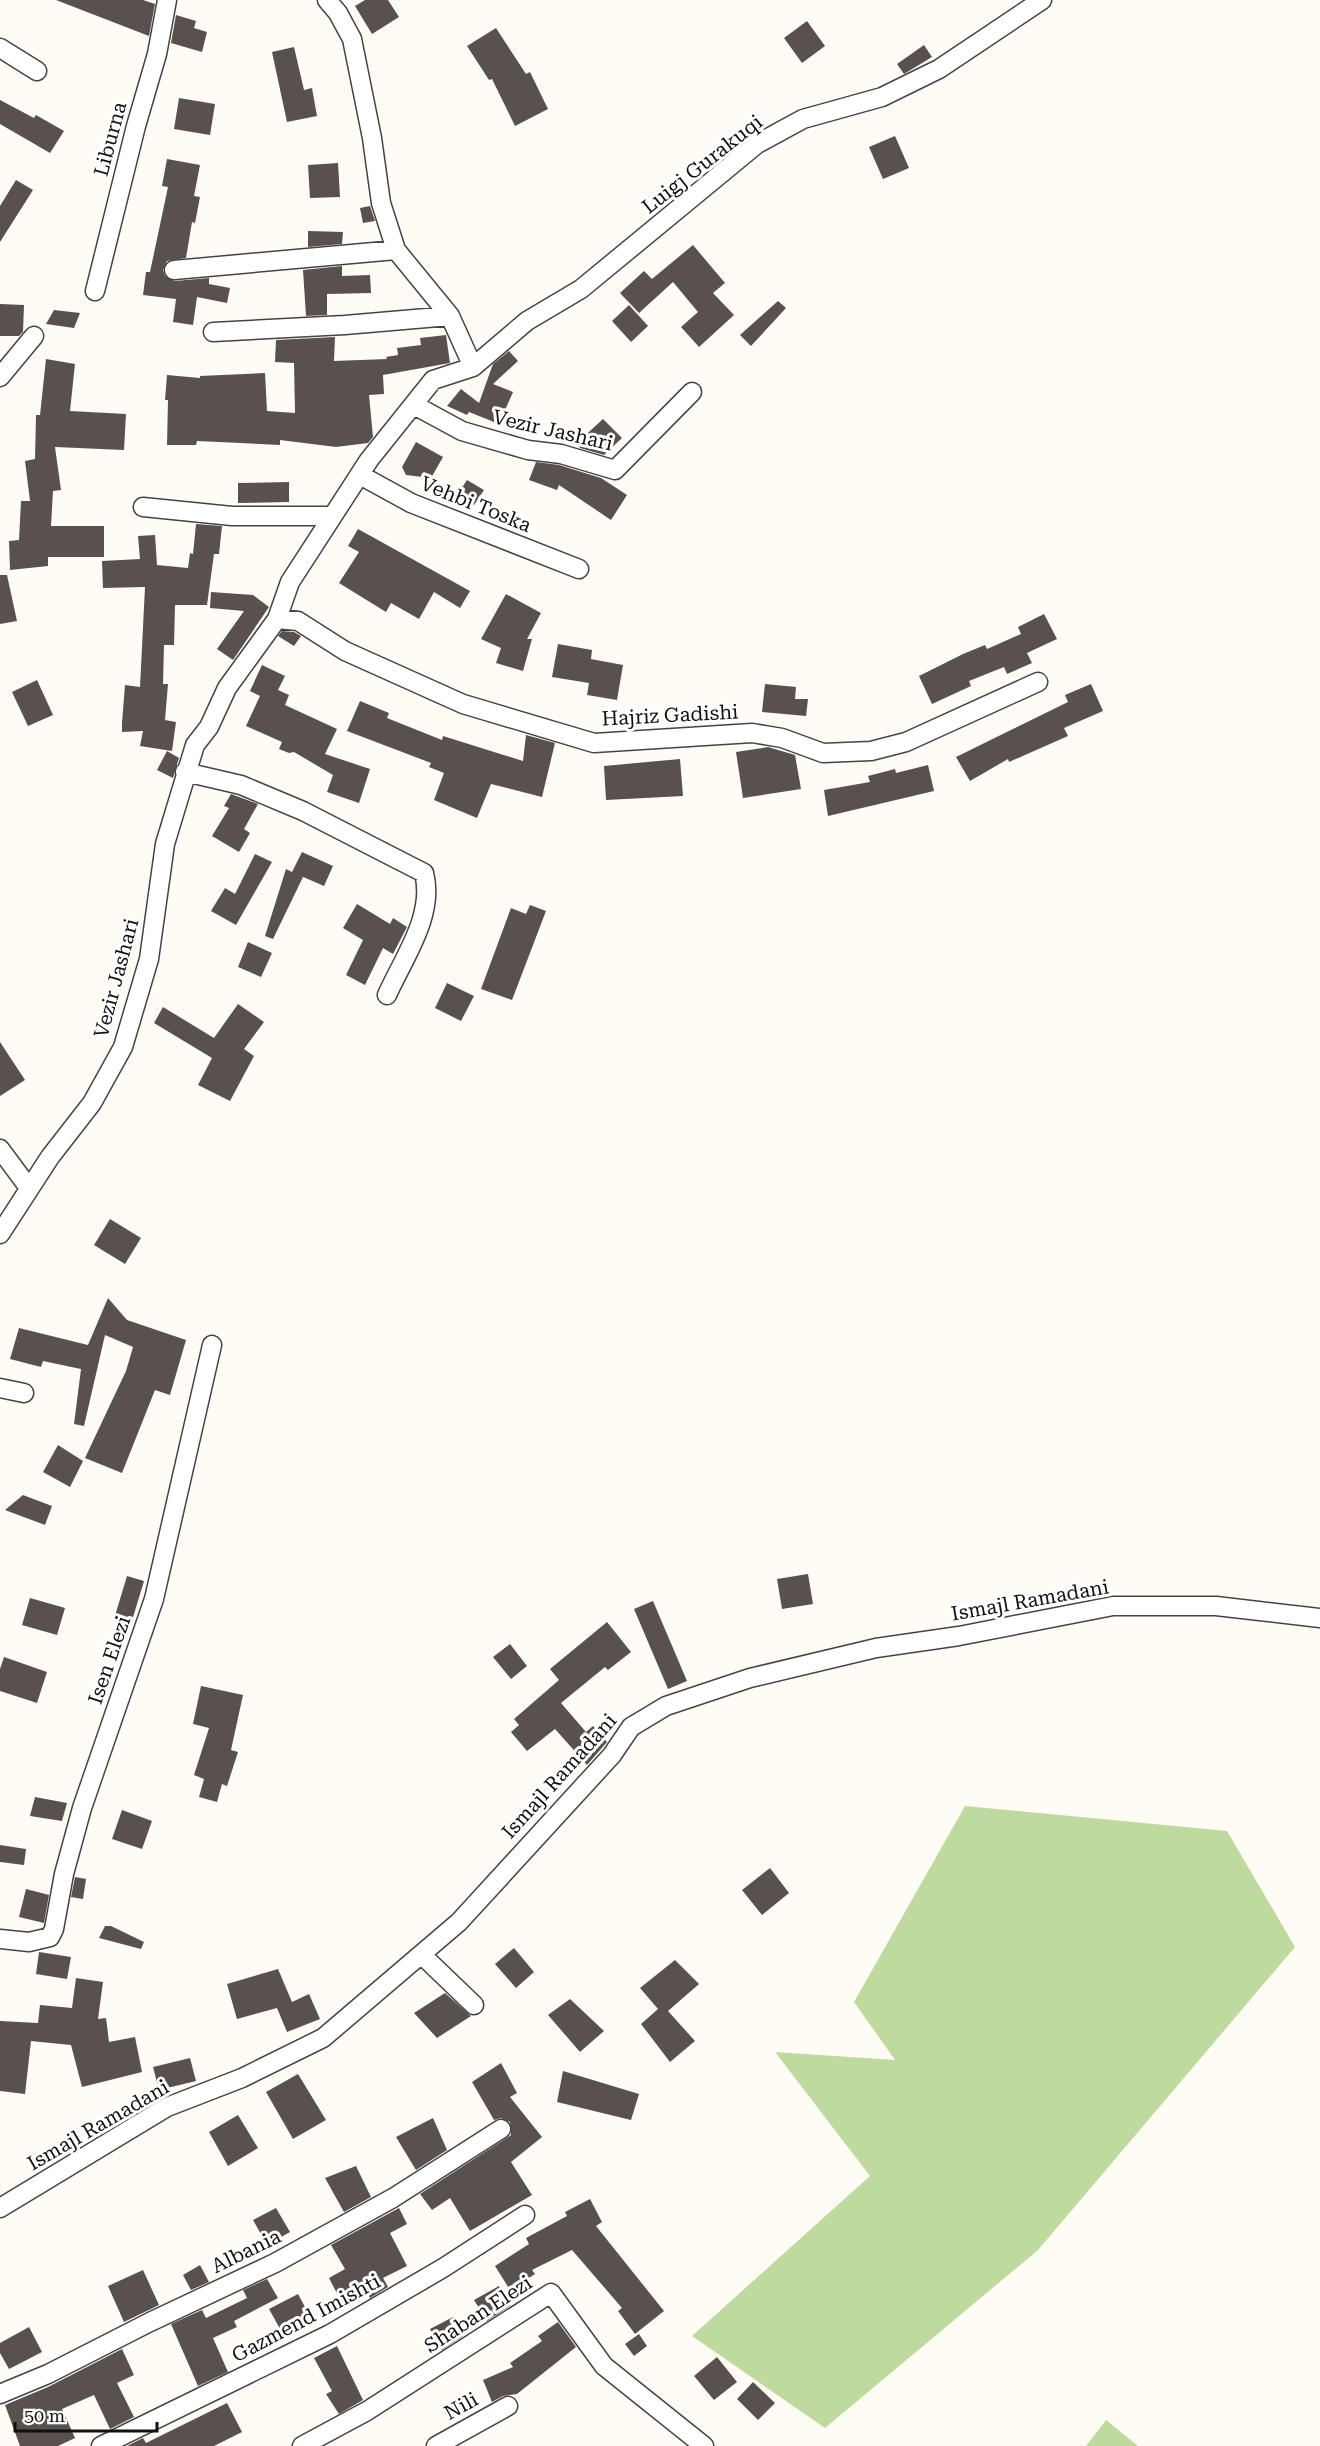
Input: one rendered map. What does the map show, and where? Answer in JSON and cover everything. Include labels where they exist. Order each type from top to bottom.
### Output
[{"type":"street","name":"Liburna","points":[[95,291],[136,126],[157,54],[167,0]]},
{"type":"street","points":[[327,0],[338,13],[352,39],[372,138],[381,203],[396,250],[450,316],[473,367]]},
{"type":"street","name":"Luigj Gurakuqi","points":[[473,367],[528,321],[580,289],[757,144],[802,119],[882,97],[939,69],[1042,0]]},
{"type":"street","points":[[0,48],[37,71]]},
{"type":"street","points":[[174,270],[396,250]]},
{"type":"street","points":[[213,332],[450,316]]},
{"type":"street","points":[[0,377],[34,336]]},
{"type":"street","name":"Vezir Jashari","points":[[0,1234],[29,1188],[92,1103],[123,1047],[149,959],[165,844],[185,771],[195,745],[209,727],[227,688],[277,619],[290,582],[360,475],[433,380],[473,367]]},
{"type":"street","name":"Vezir Jashari","points":[[414,405],[462,431],[615,470],[692,392]]},
{"type":"street","name":"Vehbi Toska","points":[[360,475],[411,503],[579,569]]},
{"type":"street","points":[[143,507],[232,516],[332,516]]},
{"type":"street","name":"Hajriz Gadishi","points":[[277,619],[298,621],[345,651],[463,704],[594,743],[752,733],[782,738],[823,753],[870,751],[906,742],[1038,682]]},
{"type":"street","points":[[185,771],[241,785],[303,811],[424,873],[428,890],[425,911],[387,995]]},
{"type":"street","points":[[0,1149],[29,1188]]},
{"type":"street","name":"Isen Elezi","points":[[0,1939],[29,1942],[50,1937],[54,1929],[64,1874],[82,1808],[154,1599],[212,1345]]},
{"type":"street","points":[[0,1389],[24,1393]]},
{"type":"street","name":"Ismajl Ramadani","points":[[0,2208],[167,2107],[242,2078],[323,2038],[377,1989],[423,1956],[459,1922],[612,1755],[631,1727],[666,1706],[701,1692],[750,1678],[876,1648],[958,1636],[1113,1606],[1216,1606],[1320,1618]]},
{"type":"street","points":[[423,1956],[474,2005]]},
{"type":"street","name":"Albania","points":[[0,2394],[48,2374],[150,2322],[275,2263],[393,2198],[501,2129]]},
{"type":"street","name":"Gazmend Imishti","points":[[101,2446],[330,2334],[443,2268],[525,2215]]},
{"type":"street","name":"Shaban Elezi","points":[[302,2446],[384,2400],[551,2293],[604,2366],[704,2446]]},
{"type":"street","name":"Nili","points":[[436,2446],[508,2406]]},
{"type":"green space","points":[[965,1806],[1227,1831],[1295,1947],[1038,2250],[825,2428],[692,2336],[870,2176],[775,2052],[895,2060],[854,2002]]},
{"type":"green space","points":[[1106,2420],[1138,2446],[1086,2446]]},
{"type":"building","points":[[56,0],[143,0],[155,4],[149,36]]},
{"type":"building","points":[[365,0],[388,0],[399,17],[372,34],[355,6]]},
{"type":"building","points":[[176,15],[196,21],[194,28],[207,32],[202,52],[171,43]]},
{"type":"building","points":[[807,21],[825,46],[802,63],[784,38]]},
{"type":"building","points":[[496,28],[526,74],[530,72],[548,109],[515,126],[492,79],[489,80],[467,46]]},
{"type":"building","points":[[924,45],[932,57],[904,74],[897,64]]},
{"type":"building","points":[[294,47],[304,90],[312,88],[317,116],[287,122],[272,52]]},
{"type":"building","points":[[179,98],[215,104],[210,135],[174,129]]},
{"type":"building","points":[[0,100],[34,118],[36,115],[64,131],[50,153],[0,124]]},
{"type":"building","points":[[895,136],[909,168],[883,179],[869,147]]},
{"type":"building","points":[[167,159],[200,165],[194,196],[200,197],[195,223],[192,222],[186,258],[167,261],[163,270],[165,276],[175,281],[209,278],[209,284],[230,288],[227,303],[197,297],[193,325],[173,322],[176,299],[143,295],[146,272],[150,272],[168,187],[162,186]]},
{"type":"building","points":[[338,163],[340,197],[310,198],[308,165]]},
{"type":"building","points":[[16,180],[33,190],[0,242],[0,206]]},
{"type":"building","points":[[370,206],[375,221],[363,223],[360,208]]},
{"type":"building","points":[[308,231],[343,232],[342,244],[308,247]]},
{"type":"building","points":[[693,245],[725,283],[713,293],[734,315],[699,347],[681,327],[698,312],[673,282],[639,313],[620,293],[644,271],[652,279]]},
{"type":"building","points":[[342,266],[342,276],[370,275],[371,293],[327,294],[327,315],[306,316],[303,270]]},
{"type":"building","points":[[778,301],[786,308],[751,346],[740,335]]},
{"type":"building","points":[[0,304],[24,305],[23,332],[19,336],[0,336]]},
{"type":"building","points":[[629,305],[648,326],[631,342],[612,321]]},
{"type":"building","points":[[54,310],[80,313],[74,328],[46,324]]},
{"type":"building","points":[[446,335],[450,363],[383,375],[384,394],[369,395],[373,437],[368,443],[336,447],[280,440],[280,445],[197,441],[196,445],[167,445],[168,400],[165,400],[167,375],[200,378],[200,376],[265,373],[267,411],[295,413],[294,363],[275,362],[276,340],[335,337],[334,361],[387,359],[386,357],[398,355],[397,348],[421,345],[420,338]]},
{"type":"building","points":[[509,351],[518,361],[493,384],[513,392],[499,424],[469,412],[467,415],[447,406],[461,389],[479,403],[493,364]]},
{"type":"building","points":[[46,359],[75,364],[70,411],[126,414],[124,450],[55,447],[61,490],[53,491],[51,526],[104,526],[104,557],[48,557],[48,566],[10,570],[9,541],[19,540],[21,501],[30,501],[25,461],[35,459],[36,415],[40,415]]},
{"type":"building","points":[[603,419],[622,438],[604,455],[580,448],[578,442]]},
{"type":"building","points":[[416,442],[443,457],[431,478],[406,475],[402,467]]},
{"type":"building","points":[[536,462],[559,465],[601,478],[627,495],[611,520],[559,485],[557,490],[529,480]]},
{"type":"building","points":[[467,480],[484,490],[474,505],[457,495]]},
{"type":"building","points":[[289,482],[289,502],[238,503],[238,483]]},
{"type":"building","points":[[196,524],[222,526],[219,554],[214,554],[207,605],[175,605],[174,645],[164,645],[163,684],[168,684],[165,720],[176,722],[172,751],[140,746],[143,731],[122,732],[122,723],[125,685],[140,687],[145,587],[103,588],[102,561],[140,559],[138,536],[155,535],[157,565],[188,568],[190,553],[193,554]]},
{"type":"building","points":[[358,529],[470,591],[460,608],[434,592],[419,619],[391,603],[386,612],[339,583],[359,552],[348,546]]},
{"type":"building","points":[[0,575],[7,575],[17,621],[0,624]]},
{"type":"building","points":[[211,592],[253,595],[269,607],[233,660],[217,649],[244,611],[210,608]]},
{"type":"building","points":[[506,594],[541,613],[527,639],[532,639],[523,671],[496,663],[501,648],[481,639]]},
{"type":"building","points":[[1044,614],[1057,639],[1027,653],[1032,663],[1007,674],[1004,667],[969,681],[971,686],[932,704],[919,676],[963,654],[985,645],[987,649],[1021,634],[1018,627]]},
{"type":"building","points":[[282,631],[294,632],[301,636],[294,646],[278,636]]},
{"type":"building","points":[[558,644],[592,650],[591,659],[623,665],[617,700],[587,695],[589,683],[552,677]]},
{"type":"building","points":[[262,665],[285,676],[278,690],[289,695],[285,705],[337,729],[325,754],[370,769],[359,803],[327,792],[333,775],[294,752],[289,753],[279,749],[282,742],[246,726],[260,696],[250,691]]},
{"type":"building","points":[[37,680],[53,715],[28,726],[12,692]]},
{"type":"building","points":[[765,684],[796,687],[795,699],[808,699],[806,716],[762,712]]},
{"type":"building","points":[[1091,684],[1103,711],[1064,728],[1068,736],[1009,762],[1008,759],[970,781],[956,757],[1068,702],[1065,695]]},
{"type":"building","points":[[360,701],[389,713],[387,718],[442,740],[443,736],[523,761],[526,735],[555,743],[542,797],[491,784],[477,818],[434,800],[444,773],[429,767],[431,763],[347,731]]},
{"type":"building","points":[[768,747],[795,755],[801,789],[743,798],[736,752]]},
{"type":"building","points":[[167,751],[179,758],[173,778],[157,770]]},
{"type":"building","points":[[680,759],[683,796],[606,800],[604,766]]},
{"type":"building","points":[[928,765],[934,791],[828,816],[824,790],[870,782],[868,776],[895,769],[896,773]]},
{"type":"building","points":[[231,794],[258,804],[244,829],[250,833],[239,852],[212,836],[229,808],[224,806]]},
{"type":"building","points":[[302,852],[333,866],[324,886],[294,873],[303,877],[273,939],[265,936],[286,869],[292,872]]},
{"type":"building","points":[[255,854],[272,862],[236,925],[211,911],[225,888],[235,894]]},
{"type":"building","points":[[357,904],[390,924],[393,918],[407,927],[393,954],[383,948],[365,985],[346,975],[363,940],[343,928]]},
{"type":"building","points":[[530,905],[546,911],[512,1000],[481,989],[511,908],[526,914]]},
{"type":"building","points":[[248,942],[272,953],[261,977],[238,967]]},
{"type":"building","points":[[447,983],[474,996],[461,1021],[435,1008]]},
{"type":"building","points":[[238,1004],[264,1022],[244,1049],[254,1056],[230,1101],[198,1085],[212,1058],[154,1023],[163,1007],[214,1038]]},
{"type":"building","points":[[0,1042],[25,1080],[0,1096]]},
{"type":"building","points":[[110,1219],[141,1238],[125,1264],[94,1245]]},
{"type":"building","points":[[108,1298],[127,1320],[186,1340],[170,1395],[155,1390],[122,1473],[85,1458],[126,1371],[133,1347],[105,1335],[84,1426],[74,1424],[81,1369],[43,1361],[41,1367],[10,1359],[19,1328],[88,1345]]},
{"type":"building","points":[[58,1445],[83,1461],[70,1487],[43,1472]]},
{"type":"building","points":[[23,1495],[52,1506],[45,1525],[5,1510]]},
{"type":"building","points":[[808,1574],[813,1604],[782,1609],[777,1579]]},
{"type":"building","points":[[127,1576],[144,1581],[131,1624],[114,1619]]},
{"type":"building","points":[[30,1598],[65,1608],[57,1635],[22,1625]]},
{"type":"building","points":[[653,1601],[687,1681],[668,1689],[634,1609]]},
{"type":"building","points":[[607,1622],[631,1652],[608,1670],[605,1667],[561,1703],[586,1732],[593,1726],[607,1742],[587,1765],[555,1729],[527,1751],[511,1732],[519,1725],[514,1719],[559,1680],[550,1669]]},
{"type":"building","points":[[510,1644],[527,1666],[511,1679],[493,1657]]},
{"type":"building","points":[[4,1657],[47,1672],[37,1703],[0,1691],[0,1669]]},
{"type":"building","points":[[201,1686],[243,1695],[231,1750],[238,1752],[227,1786],[222,1784],[217,1802],[199,1797],[204,1779],[194,1775],[209,1728],[193,1724]]},
{"type":"building","points":[[35,1797],[67,1803],[62,1821],[30,1816]]},
{"type":"building","points":[[122,1810],[152,1821],[142,1849],[112,1839]]},
{"type":"building","points":[[0,1845],[26,1849],[24,1865],[0,1862]]},
{"type":"building","points":[[770,1868],[789,1893],[762,1915],[742,1890]]},
{"type":"building","points":[[75,1877],[86,1879],[83,1899],[71,1897]]},
{"type":"building","points":[[26,1889],[49,1895],[44,1923],[19,1917]]},
{"type":"building","points":[[105,1926],[111,1926],[144,1942],[141,1949],[99,1938]]},
{"type":"building","points":[[514,1948],[534,1972],[516,1988],[495,1964]]},
{"type":"building","points":[[39,1952],[71,1957],[67,1979],[36,1974]]},
{"type":"building","points":[[675,1960],[699,1984],[668,2011],[695,2041],[670,2062],[641,2024],[658,2009],[640,1988]]},
{"type":"building","points":[[278,1969],[292,2002],[309,1994],[320,2019],[287,2032],[277,2008],[237,2019],[227,1984]]},
{"type":"building","points":[[76,1978],[103,1982],[98,2019],[106,2018],[109,2042],[135,2037],[142,2072],[82,2087],[71,2045],[31,2041],[25,2094],[0,2091],[0,2021],[38,2023],[40,2005],[72,2008]]},
{"type":"building","points":[[445,1993],[471,2016],[437,2038],[414,2013]]},
{"type":"building","points":[[570,1999],[604,2031],[580,2052],[548,2015]]},
{"type":"building","points":[[190,2058],[196,2081],[159,2090],[153,2067]]},
{"type":"building","points":[[501,2063],[517,2093],[510,2097],[542,2137],[511,2162],[532,2195],[470,2231],[450,2198],[432,2210],[420,2194],[511,2135],[510,2122],[501,2118],[494,2120],[472,2082]]},
{"type":"building","points":[[563,2071],[639,2094],[631,2120],[557,2102]]},
{"type":"building","points":[[298,2074],[326,2120],[293,2139],[266,2092]]},
{"type":"building","points":[[238,2115],[258,2148],[228,2166],[209,2132]]},
{"type":"building","points":[[433,2118],[447,2150],[416,2170],[396,2137]]},
{"type":"building","points":[[356,2166],[371,2197],[344,2212],[325,2178]]},
{"type":"building","points":[[590,2199],[602,2222],[596,2226],[664,2311],[635,2334],[618,2311],[622,2308],[572,2250],[532,2270],[535,2274],[510,2290],[495,2266],[529,2244],[526,2238],[567,2216],[565,2212]]},
{"type":"building","points":[[276,2208],[290,2232],[267,2245],[253,2220]]},
{"type":"building","points":[[399,2208],[407,2224],[390,2233],[407,2266],[383,2278],[388,2287],[370,2298],[367,2292],[343,2305],[329,2278],[345,2269],[331,2245]]},
{"type":"building","points":[[200,2265],[209,2282],[191,2290],[183,2275]]},
{"type":"building","points":[[143,2270],[159,2305],[124,2322],[108,2286]]},
{"type":"building","points":[[267,2279],[278,2298],[234,2321],[237,2327],[213,2338],[228,2372],[198,2386],[171,2324],[202,2310],[206,2318],[247,2298],[243,2290]]},
{"type":"building","points":[[499,2286],[511,2305],[487,2321],[474,2300]]},
{"type":"building","points":[[298,2294],[312,2320],[284,2336],[269,2309]]},
{"type":"building","points":[[453,2317],[463,2336],[442,2350],[430,2329]]},
{"type":"building","points":[[558,2322],[576,2347],[517,2394],[503,2396],[492,2402],[483,2380],[513,2367],[510,2363],[542,2341],[538,2336]]},
{"type":"building","points":[[29,2327],[42,2352],[9,2369],[0,2353],[0,2343]]},
{"type":"building","points":[[639,2334],[647,2346],[634,2356],[625,2344]]},
{"type":"building","points":[[337,2346],[363,2400],[339,2414],[326,2394],[332,2391],[314,2358]]},
{"type":"building","points":[[122,2349],[134,2375],[117,2383],[134,2417],[110,2429],[94,2395],[62,2409],[75,2438],[58,2446],[20,2446],[5,2405],[48,2387]]},
{"type":"building","points":[[717,2357],[737,2382],[714,2400],[694,2376]]},
{"type":"building","points":[[753,2382],[775,2403],[758,2420],[737,2399]]},
{"type":"building","points":[[227,2403],[242,2432],[214,2446],[127,2446],[143,2438],[146,2443]]}]
